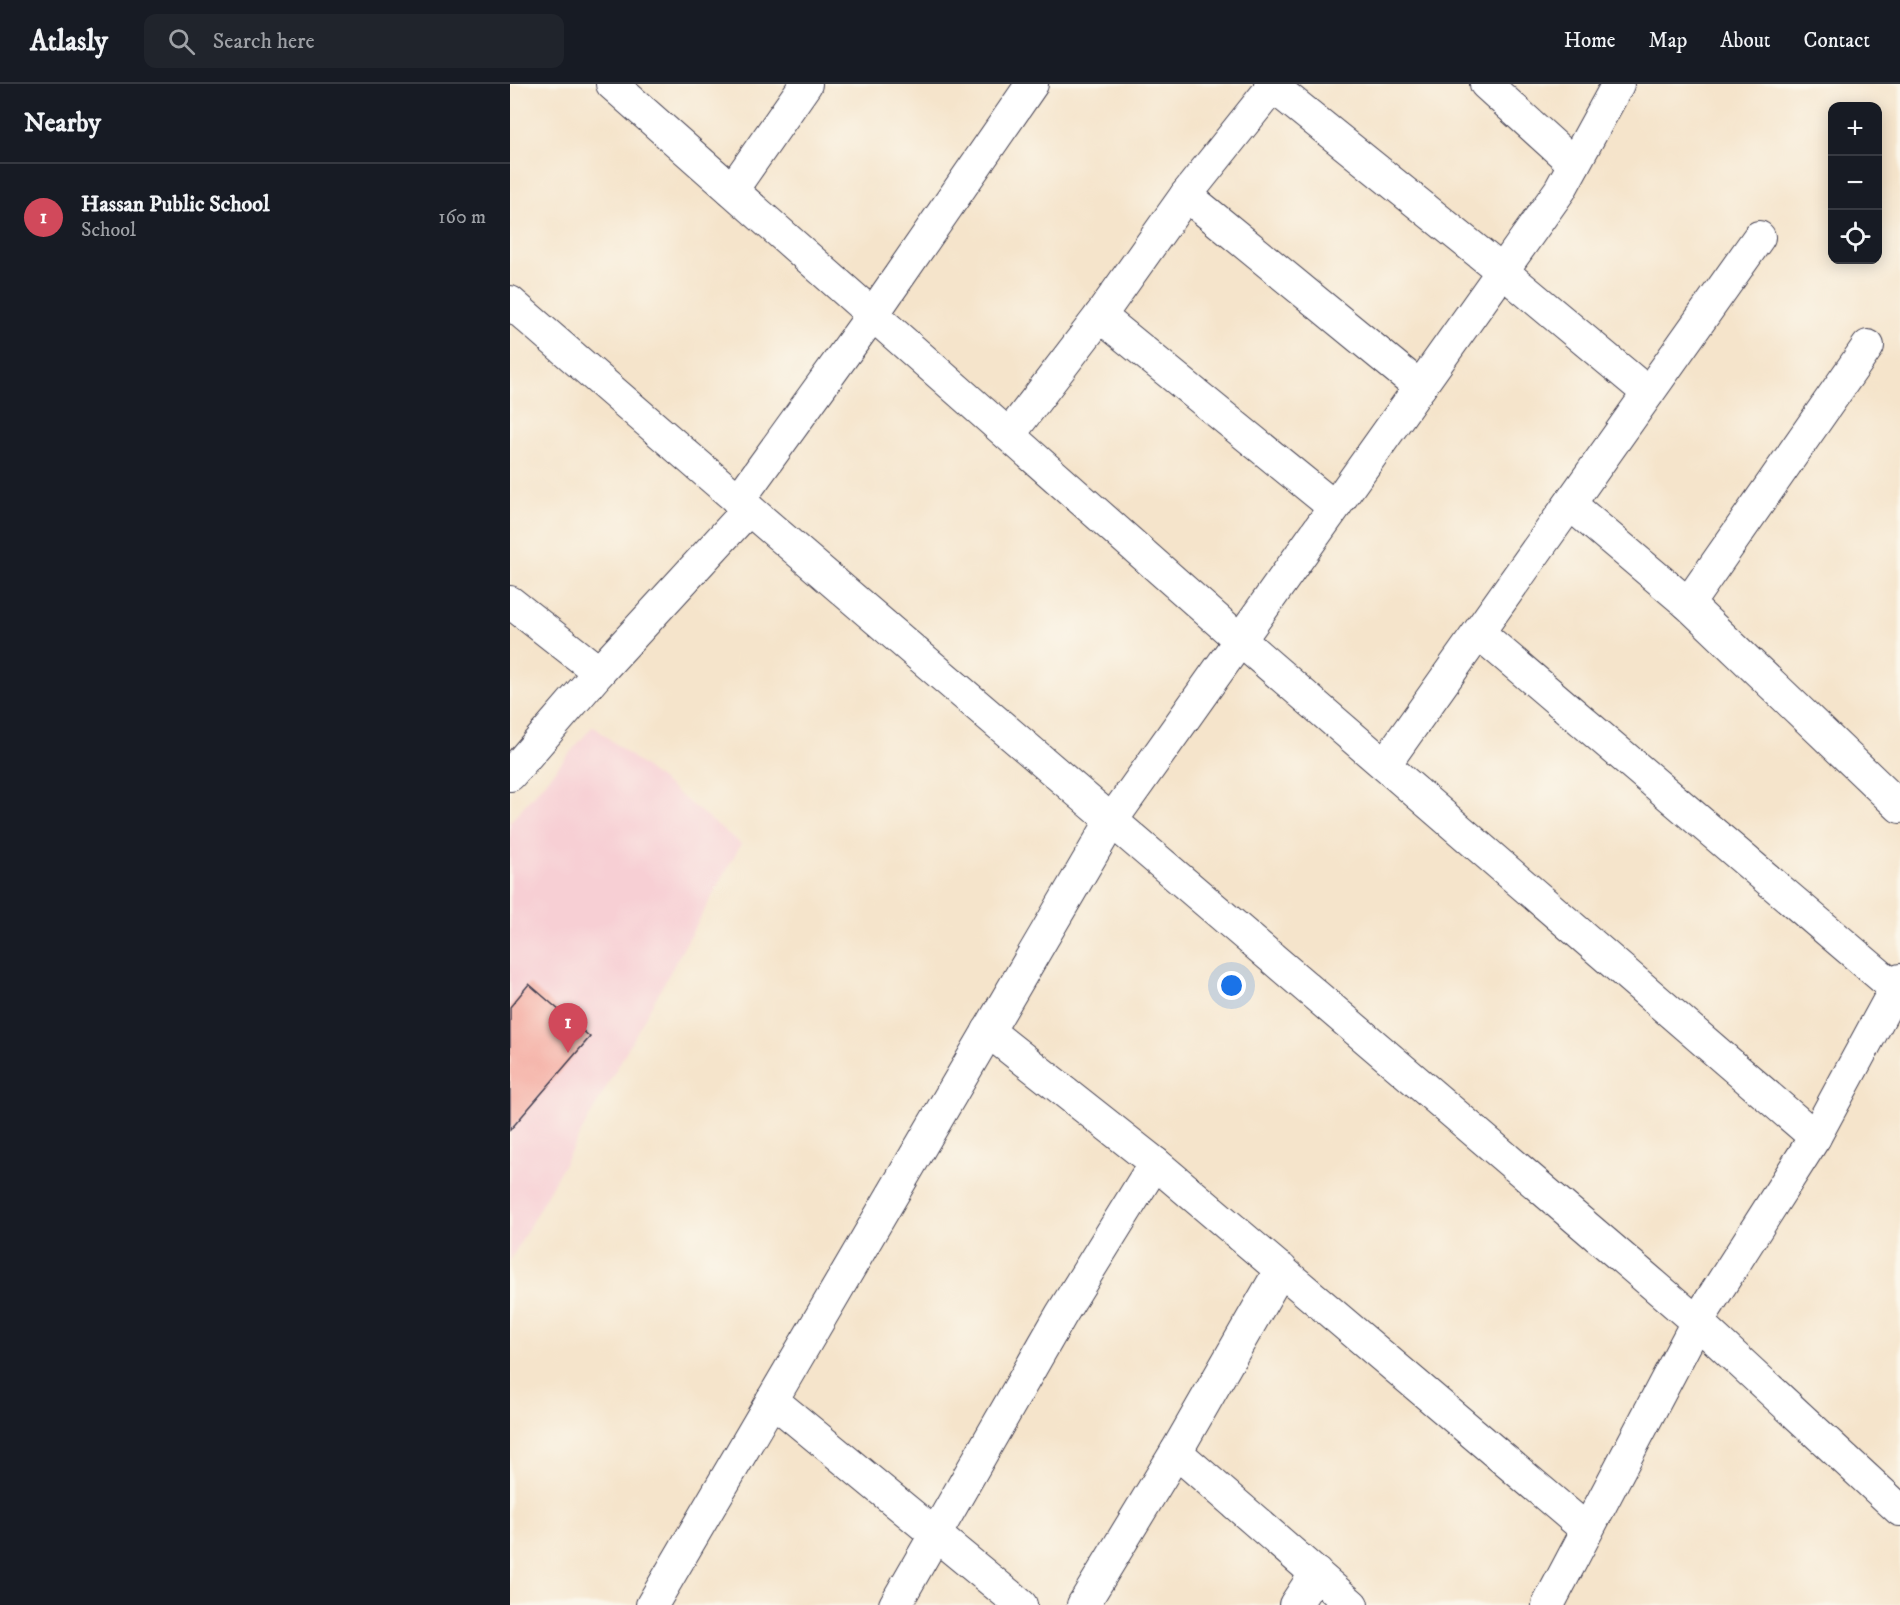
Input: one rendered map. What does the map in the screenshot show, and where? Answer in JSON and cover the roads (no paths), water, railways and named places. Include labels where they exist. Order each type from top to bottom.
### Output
[{"type":"street","points":[[612,84],[1240,640],[1815,1137]]},
{"type":"street","points":[[732,190],[806,84]]},
{"type":"street","points":[[510,775],[743,505],[1032,84]]},
{"type":"street","points":[[1486,84],[1574,164]]},
{"type":"street","points":[[652,1605],[1112,820],[1560,190],[1618,84]]},
{"type":"street","points":[[1009,435],[1100,316],[1186,195],[1271,85],[1502,271],[1648,393]]},
{"type":"street","points":[[1186,195],[1420,387]]},
{"type":"street","points":[[1385,764],[1759,237]]},
{"type":"street","points":[[510,302],[743,505],[1697,1322],[1900,1510]]},
{"type":"street","points":[[1100,316],[1334,507]]},
{"type":"street","points":[[1688,604],[1868,346]]},
{"type":"street","points":[[1570,504],[1688,604],[1900,807]]},
{"type":"street","points":[[510,602],[599,672]]},
{"type":"street","points":[[1479,633],[1898,984],[1815,1137],[1697,1322],[1548,1605]]},
{"type":"street","points":[[988,1031],[1155,1163],[1587,1530]]},
{"type":"street","points":[[895,1605],[1061,1315],[1155,1163]]},
{"type":"street","points":[[1083,1605],[1176,1452],[1281,1269]]},
{"type":"street","points":[[772,1400],[1021,1605]]},
{"type":"street","points":[[1176,1452],[1352,1605]]},
{"type":"street","points":[[1295,1605],[1316,1573]]},
{"type":"place","name":"Hassan Public School","points":[[568,1053]]}]
